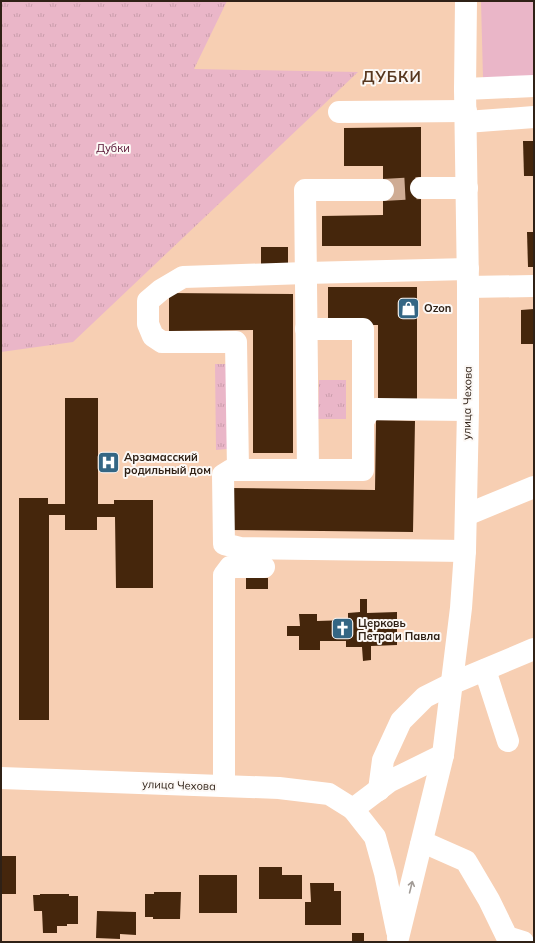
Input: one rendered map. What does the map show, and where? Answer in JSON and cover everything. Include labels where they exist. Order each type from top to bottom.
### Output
[{"type":"street","name":"улица Чехова","points":[[398,940],[443,755],[461,608],[465,551],[468,410],[468,278],[465,89],[466,1]]},
{"type":"street","points":[[465,89],[534,86]]},
{"type":"street","points":[[339,112],[466,117],[534,117]]},
{"type":"street","points":[[421,188],[467,188]]},
{"type":"street","points":[[308,470],[305,190],[383,190]]},
{"type":"street","points":[[238,470],[236,342],[162,342],[153,336],[148,324],[148,301],[161,290],[183,278],[306,273],[468,278],[534,286]]},
{"type":"street","points":[[306,329],[363,329],[363,470],[231,470],[223,475],[224,544],[240,548],[465,551]]},
{"type":"street","points":[[363,422],[368,412],[376,409],[468,410]]},
{"type":"street","points":[[466,515],[534,487]]},
{"type":"street","points":[[224,786],[224,575],[230,567],[264,567]]},
{"type":"street","points":[[379,790],[383,760],[401,721],[425,697],[452,683],[534,649]]},
{"type":"street","points":[[485,670],[508,741]]},
{"type":"street","points":[[353,809],[390,781],[443,755]]},
{"type":"street","name":"улица Чехова","points":[[1,778],[279,788],[329,794],[353,809],[375,837],[385,873],[398,940]]},
{"type":"street","points":[[421,844],[432,846],[466,861],[489,900],[507,937],[523,942]]},
{"type":"green space","name":"Дубки","points":[[1,1],[227,1],[194,69],[358,72],[73,342],[1,352]]},
{"type":"green space","points":[[481,1],[534,1],[534,94],[483,78]]},
{"type":"green space","points":[[215,364],[226,364],[227,449],[216,450]]},
{"type":"green space","points":[[319,380],[346,380],[346,419],[318,419]]},
{"type":"building","points":[[421,127],[421,246],[322,246],[322,216],[383,215],[383,166],[344,166],[344,128]]},
{"type":"building","points":[[523,141],[534,141],[534,176],[524,176]]},
{"type":"building","points":[[527,232],[534,232],[534,267],[528,267]]},
{"type":"building","points":[[261,247],[288,247],[288,264],[261,264]]},
{"type":"building","points":[[328,287],[417,287],[417,399],[378,399],[378,325],[328,325]]},
{"type":"building","points":[[169,293],[293,294],[293,453],[253,453],[253,330],[169,331]]},
{"type":"building","points":[[534,309],[534,344],[521,344],[521,310]]},
{"type":"building","points":[[65,398],[98,398],[98,504],[114,504],[114,500],[153,500],[153,588],[116,588],[115,517],[97,517],[97,530],[65,530],[65,515],[49,515],[49,720],[19,720],[19,498],[48,498],[48,504],[65,504]]},
{"type":"building","points":[[376,420],[415,421],[413,532],[229,530],[230,488],[375,490]]},
{"type":"building","points":[[246,578],[268,578],[268,589],[246,589]]},
{"type":"building","name":"Церковь Петра и Павла","points":[[360,599],[367,599],[367,613],[397,612],[397,645],[371,646],[371,660],[363,661],[362,647],[346,647],[346,641],[320,641],[320,650],[299,650],[299,636],[287,636],[287,626],[300,626],[299,614],[317,614],[317,621],[348,620],[348,613],[360,612]]},
{"type":"building","points":[[1,856],[16,856],[16,894],[1,894]]},
{"type":"building","points":[[259,867],[282,867],[282,875],[302,875],[302,899],[259,899]]},
{"type":"building","points":[[199,875],[237,875],[237,913],[199,913]]},
{"type":"building","points":[[310,883],[334,883],[334,891],[341,891],[341,925],[305,925],[305,902],[311,902]]},
{"type":"building","points":[[154,892],[181,892],[180,919],[153,919],[153,917],[145,917],[145,894],[154,894]]},
{"type":"building","points":[[69,894],[69,896],[78,896],[78,924],[57,926],[57,933],[43,933],[42,911],[34,911],[33,895]]},
{"type":"building","points":[[97,911],[136,912],[136,935],[120,934],[120,939],[96,938]]},
{"type":"building","points":[[352,933],[364,933],[364,942],[352,942]]},
{"type":"tunnel","points":[[383,190],[421,188]]},
{"type":"place","name":"Ozon","points":[[408,308]]},
{"type":"place","name":"Арзамасский родильный дом","points":[[108,463]]},
{"type":"place","name":"Церковь Петра и Павла","points":[[342,629]]},
{"type":"district","name":"ДУБКИ","points":[[392,76]]}]
